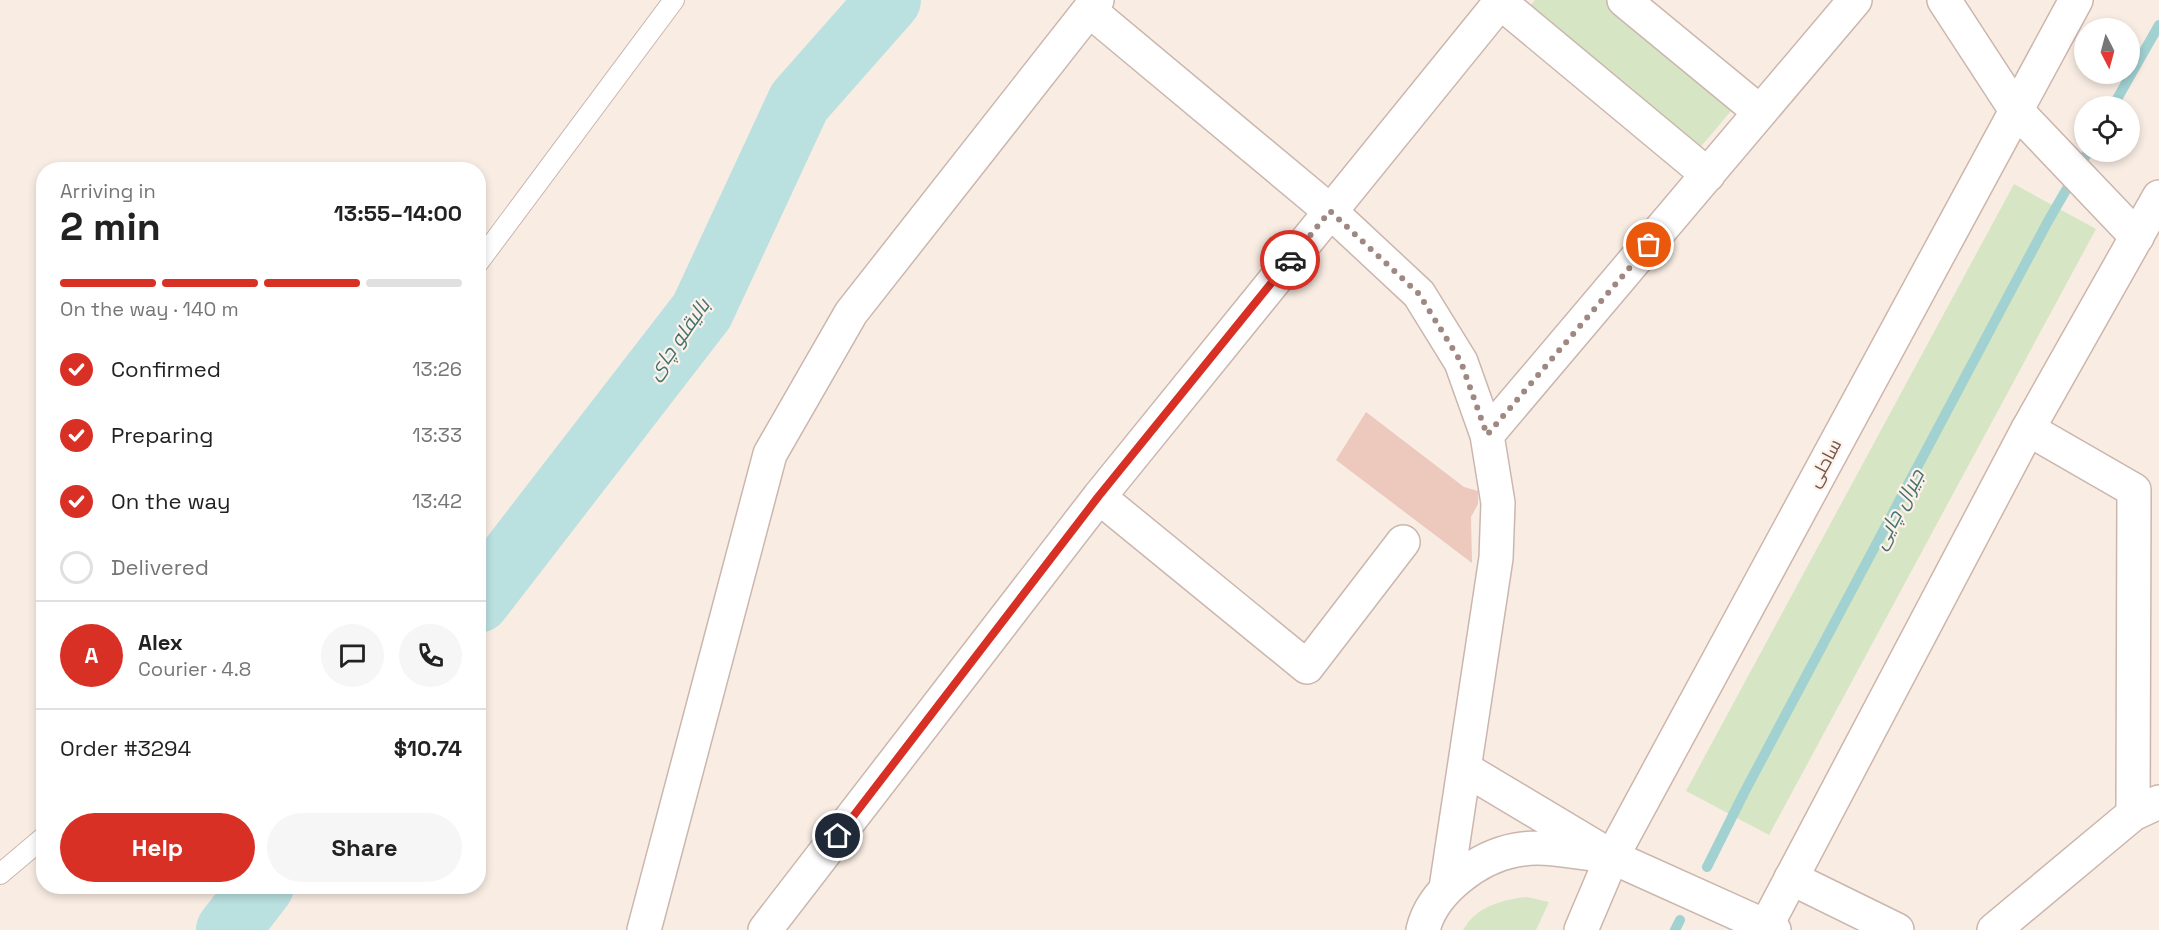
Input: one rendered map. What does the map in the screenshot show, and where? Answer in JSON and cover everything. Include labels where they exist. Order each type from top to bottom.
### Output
[{"type":"street","points":[[1624,0],[1760,112]]},
{"type":"street","points":[[1487,435],[1855,0]]},
{"type":"street","points":[[1944,0],[2015,109],[2137,237]]},
{"type":"street","name":"ساحلی","points":[[1581,930],[1612,857],[2076,0]]},
{"type":"street","points":[[765,930],[1098,497],[1501,1],[1708,176]]},
{"type":"street","points":[[644,930],[770,454],[851,313],[1093,5],[1330,211],[1419,294],[1461,362],[1487,435],[1498,503],[1496,558],[1446,888]]},
{"type":"street","points":[[1465,769],[1612,857],[1768,928],[1791,878],[2028,429],[2159,196]]},
{"type":"street","points":[[1994,930],[2146,808],[2134,490],[2028,429]]},
{"type":"street","points":[[1098,497],[1307,667],[1402,542]]},
{"type":"street","points":[[1423,930],[1424,922],[1446,888],[1478,863],[1516,850],[1555,849],[1612,857]]},
{"type":"street","points":[[1791,878],[1897,930]]},
{"type":"lane","points":[[486,252],[674,0]]},
{"type":"lane","points":[[0,874],[36,844]]},
{"type":"green space","points":[[1535,0],[1611,0],[1736,105],[1699,149],[1529,7]]},
{"type":"green space","points":[[2014,184],[2096,229],[1769,835],[1686,791]]},
{"type":"green space","points":[[1527,897],[1549,902],[1536,930],[1463,930],[1475,915],[1483,910],[1508,900]]},
{"type":"building","points":[[1366,412],[1464,487],[1478,491],[1478,504],[1471,517],[1472,563],[1336,460]]},
{"type":"waterway","name":"بالیقلو چای","points":[[486,591],[702,311],[799,102],[889,0]]},
{"type":"waterway","name":"جیرال چایی","points":[[2119,96],[2159,25]]},
{"type":"waterway","name":"جیرال چایی","points":[[1707,867],[1745,791],[2047,223],[2082,162]]},
{"type":"waterway","name":"بالیقلو چای","points":[[228,930],[256,894]]},
{"type":"waterway","name":"جیرال چایی","points":[[1675,930],[1680,920]]},
{"type":"way so far","points":[[1290,260],[1330,211],[1419,294],[1461,362],[1487,435],[1649,245]]},
{"type":"route","points":[[838,836],[1098,497],[1290,260]]}]
